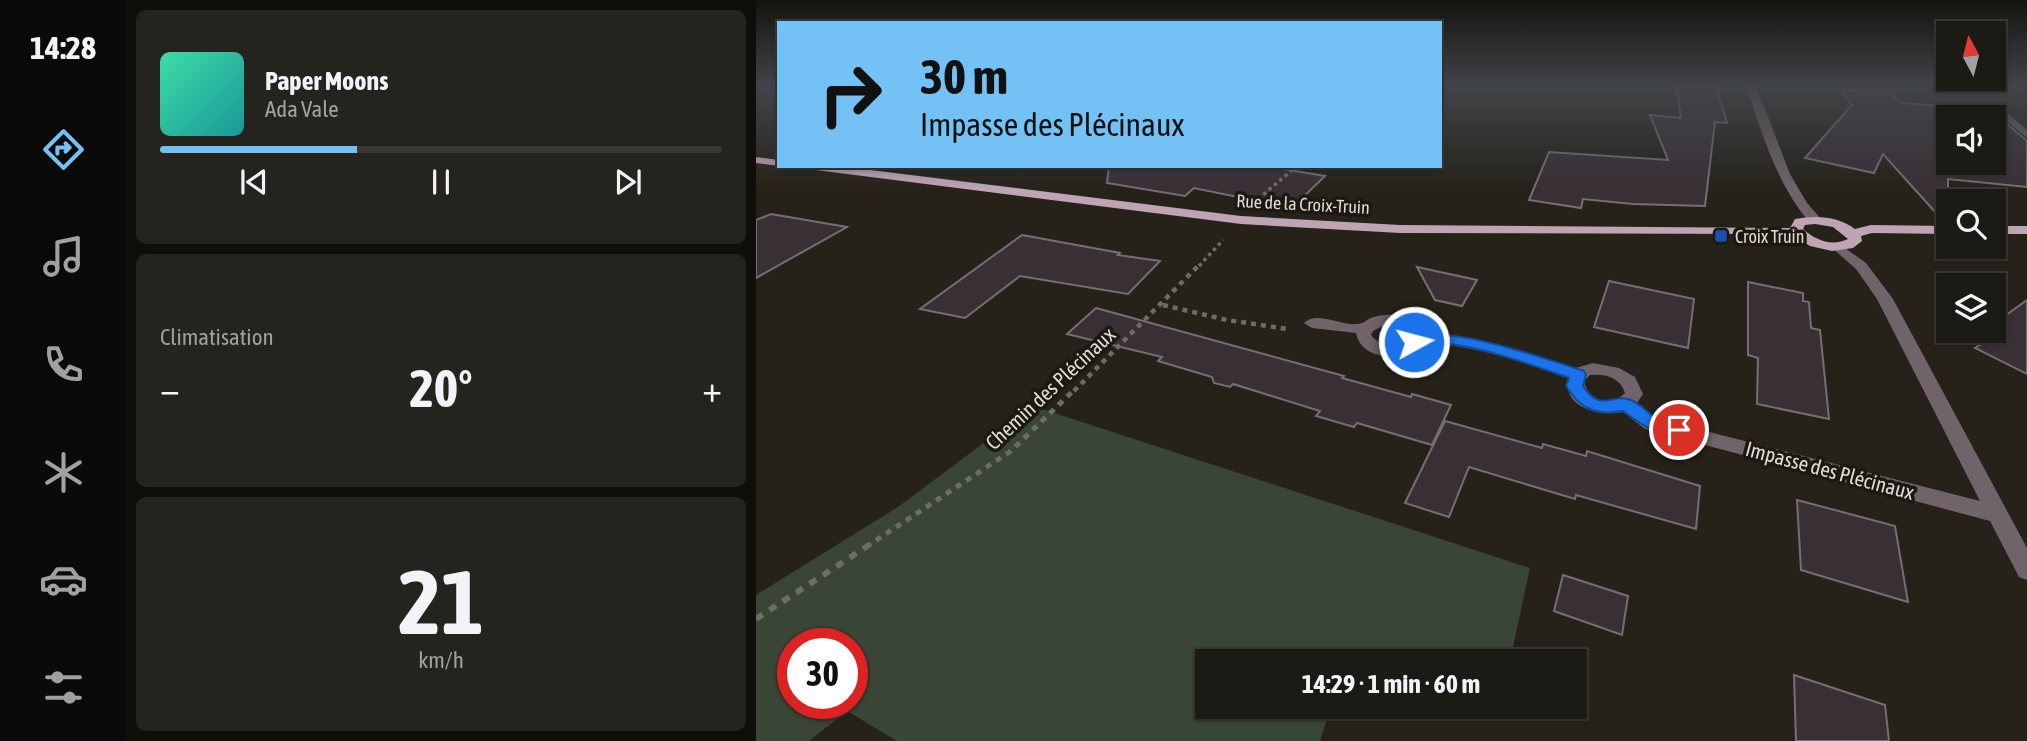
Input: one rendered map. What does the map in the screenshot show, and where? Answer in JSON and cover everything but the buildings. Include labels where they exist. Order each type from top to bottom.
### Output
[{"type":"main road","points":[[756,160],[777,163]]},
{"type":"main road","name":"Rue de la Croix-Truin","points":[[823,168],[1241,220],[1400,229],[1749,230],[1799,233],[1811,241],[1838,247]]},
{"type":"main road","points":[[1799,233],[1796,229],[1800,222],[1815,220],[1841,226],[1853,233],[1871,229],[1936,230]]},
{"type":"main road","points":[[2006,230],[2027,230]]},
{"type":"main road","points":[[1838,247],[1852,244],[1855,241],[1853,233]]},
{"type":"street","points":[[1764,121],[1790,189],[1815,220]]},
{"type":"street","points":[[2010,121],[2027,135]]},
{"type":"street","points":[[1838,247],[1861,266],[1885,299],[2027,570]]},
{"type":"street","points":[[1392,318],[1408,323],[1416,332],[1416,337],[1409,347],[1383,351],[1369,345],[1363,335],[1365,329],[1376,321],[1392,318]]},
{"type":"street","points":[[1312,323],[1365,329]]},
{"type":"street","points":[[1416,337],[1443,338],[1537,361],[1578,375]]},
{"type":"street","points":[[1603,369],[1621,375],[1629,381],[1634,394],[1626,404],[1609,408],[1590,403],[1582,398],[1574,386],[1578,375],[1584,371],[1603,369]]},
{"type":"street","name":"Impasse des Plécinaux","points":[[1626,404],[1652,424],[1998,514]]},
{"type":"path","name":"Chemin des Plécinaux","points":[[756,619],[1011,451],[1163,305],[1256,200],[1295,168]]},
{"type":"path","points":[[1163,305],[1277,329],[1305,330],[1312,323]]},
{"type":"green space","points":[[1033,406],[1530,568],[1513,649],[1195,649],[1195,719],[1327,719],[1320,741],[897,741],[860,719],[868,719],[868,628],[777,628],[777,719],[837,719],[809,741],[756,741],[756,595],[898,507]]},
{"type":"place","name":"Croix Truin","points":[[1721,236]]},
{"type":"route","points":[[1414,342],[1416,337],[1443,338],[1537,361],[1578,375],[1574,386],[1582,398],[1590,403],[1609,408],[1626,404],[1652,424],[1679,430]]}]
